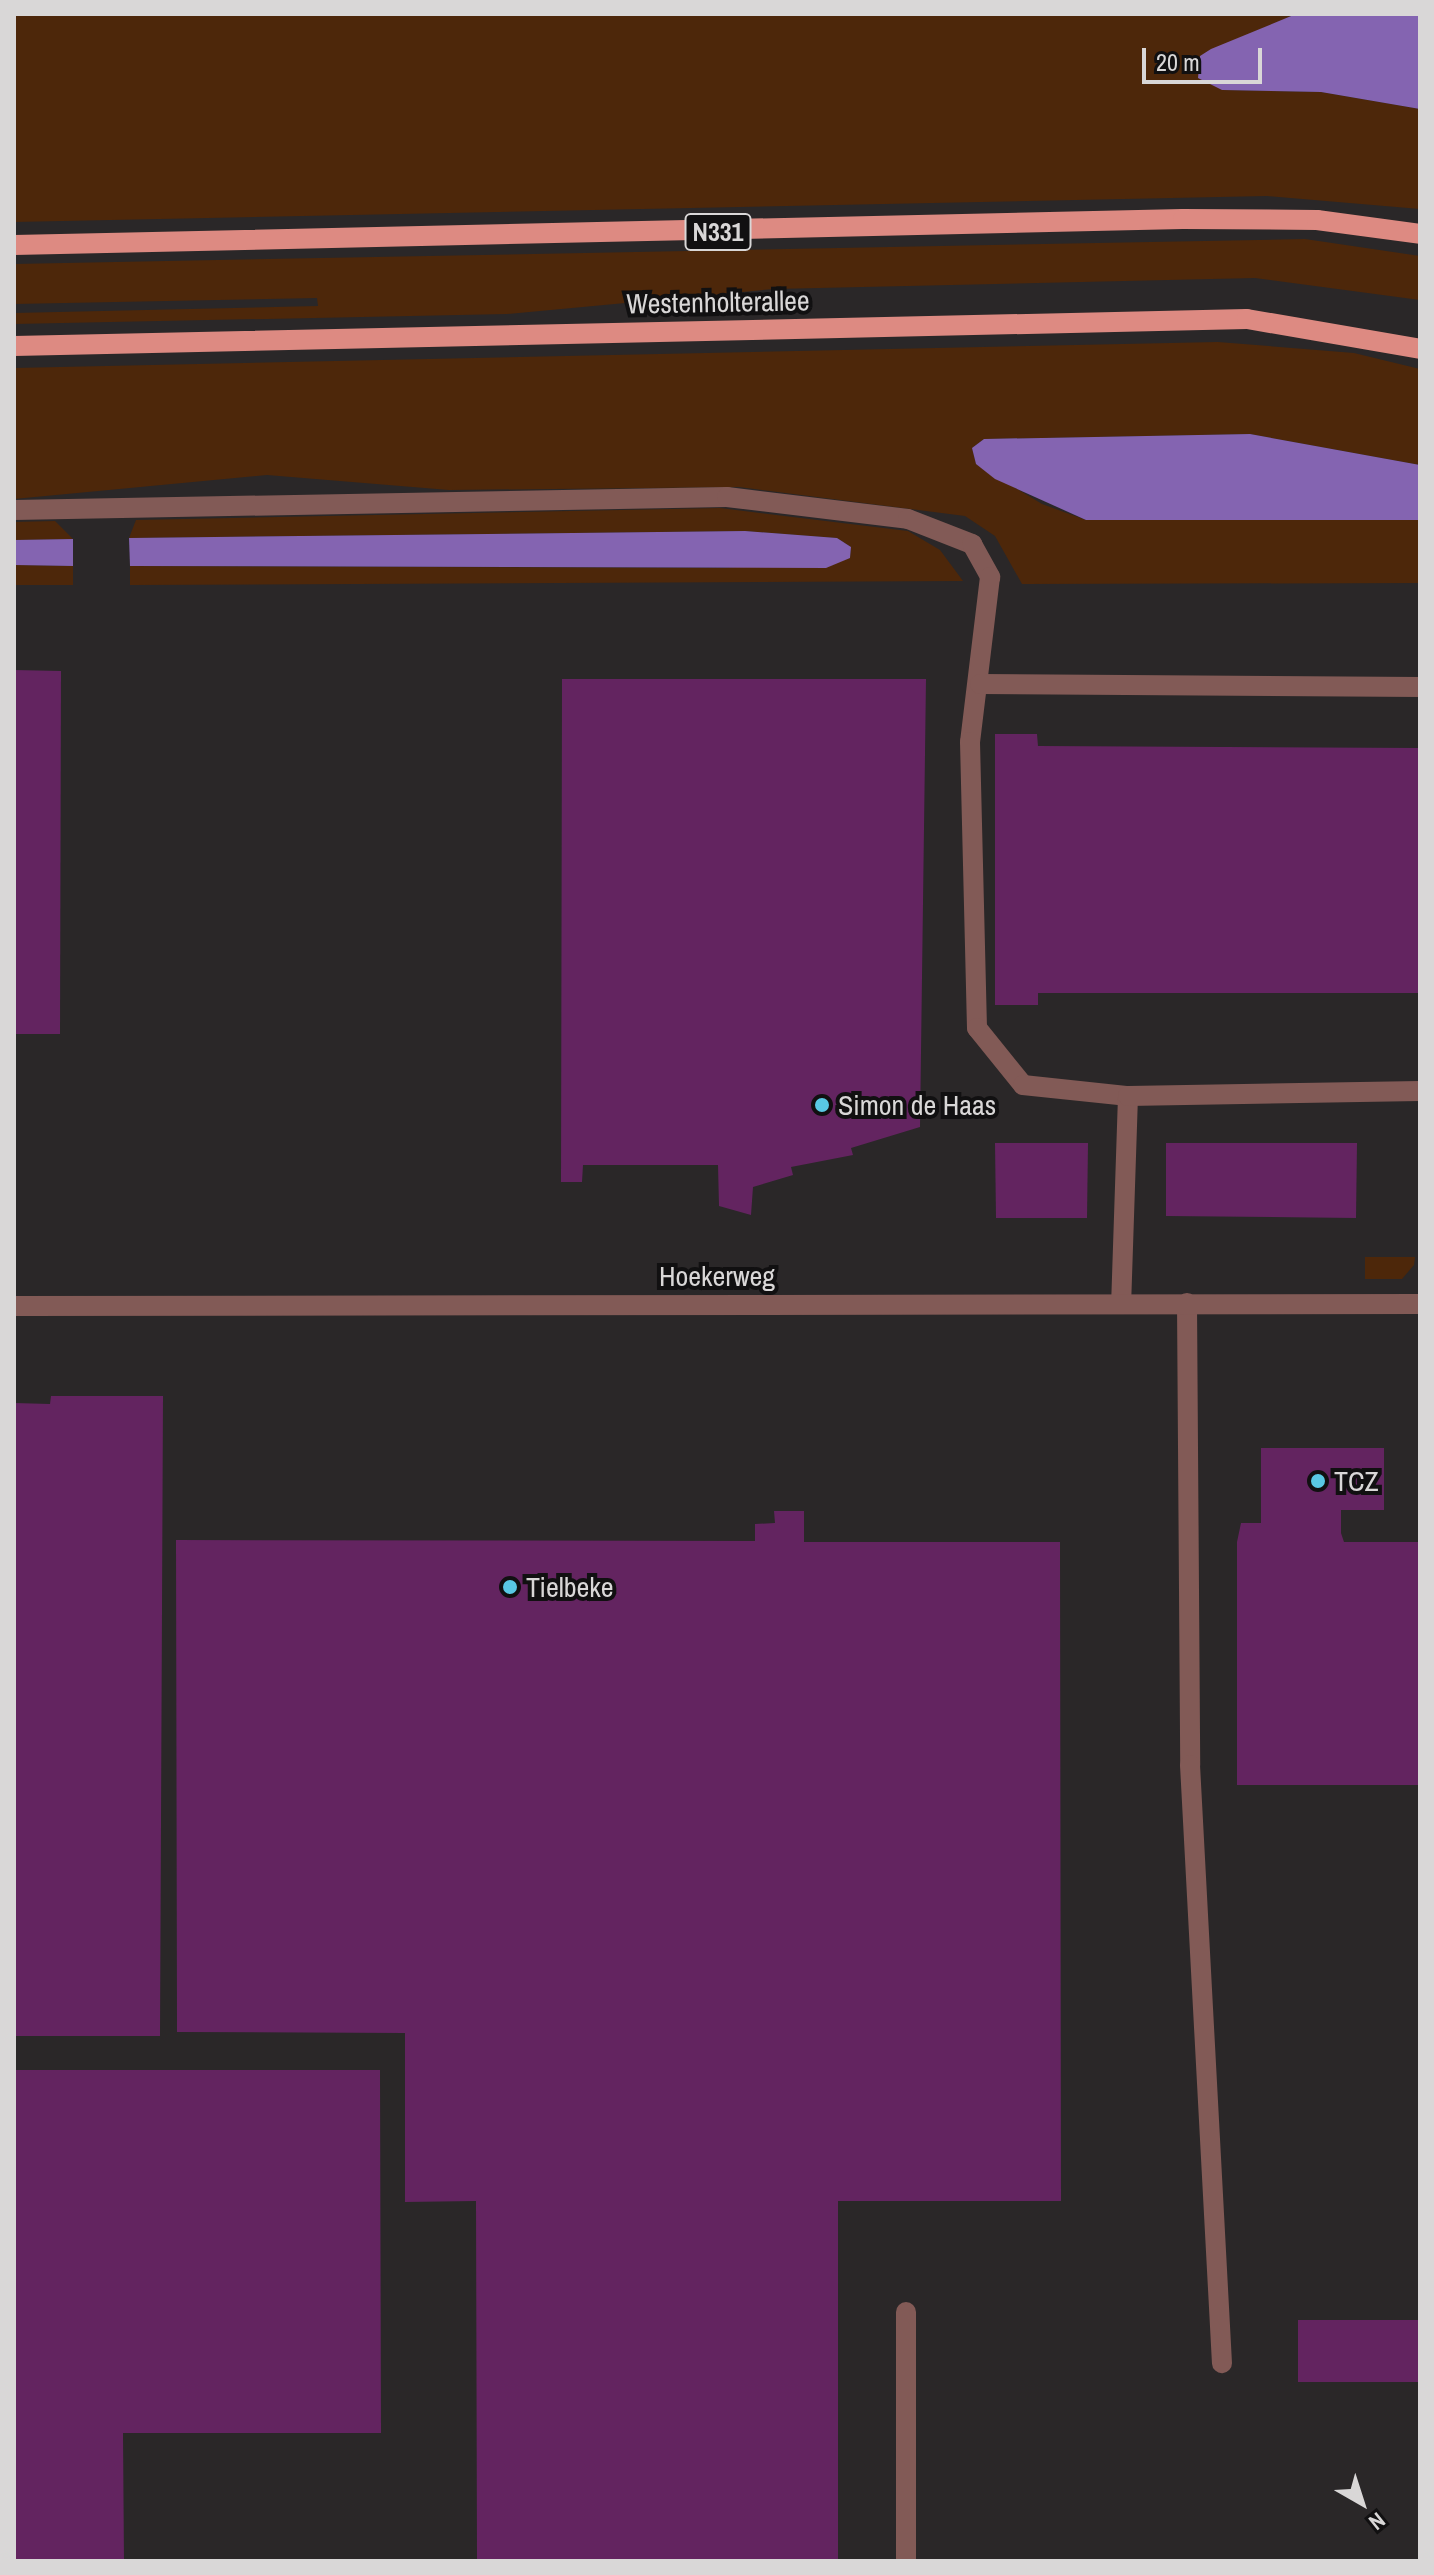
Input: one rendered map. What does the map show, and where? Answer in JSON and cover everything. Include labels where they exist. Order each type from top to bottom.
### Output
[{"type":"main road","name":"N331","points":[[14,245],[1183,219],[1317,220],[1420,234]]},
{"type":"main road","name":"Westenholterallee","points":[[14,346],[1247,319],[1420,349]]},
{"type":"street","points":[[14,510],[727,497],[908,519],[972,544],[983,558],[990,577],[980,684],[970,742],[977,1028],[1023,1085],[1128,1096],[1420,1091]]},
{"type":"street","points":[[980,684],[1420,687]]},
{"type":"street","points":[[1121,1303],[1128,1096]]},
{"type":"street","points":[[1187,1303],[1190,1765],[1222,2363]]},
{"type":"street","name":"Hoekerweg","points":[[14,1306],[1420,1304]]},
{"type":"street","points":[[906,2312],[906,2561]]},
{"type":"shaded area","points":[[14,14],[1296,14],[1200,56],[1222,90],[1321,92],[1420,109],[1420,209],[1267,196],[14,222]]},
{"type":"shaded area","points":[[1296,14],[1420,14],[1420,109],[1321,92],[1222,90],[1198,78],[1200,56]]},
{"type":"shaded area","points":[[1305,239],[1420,256],[1420,300],[1255,278],[774,289],[507,314],[14,324],[14,313],[318,306],[317,298],[14,304],[14,264]]},
{"type":"shaded area","points":[[1218,342],[1354,353],[1420,369],[1420,465],[1250,434],[984,439],[972,448],[976,464],[1042,504],[1086,520],[1420,520],[1420,583],[1022,584],[995,536],[965,516],[739,487],[449,490],[267,475],[14,499],[14,368]]},
{"type":"shaded area","points":[[1250,434],[1420,465],[1420,520],[1086,520],[995,479],[976,464],[972,448],[984,439]]},
{"type":"shaded area","points":[[720,508],[908,531],[940,550],[963,581],[130,585],[130,566],[724,568],[850,558],[851,547],[837,538],[745,531],[129,538],[136,520]]},
{"type":"shaded area","points":[[55,521],[73,539],[14,540],[14,522]]},
{"type":"shaded area","points":[[745,531],[837,538],[851,547],[850,558],[826,568],[130,566],[129,538]]},
{"type":"shaded area","points":[[73,539],[73,566],[14,565],[14,540]]},
{"type":"shaded area","points":[[14,565],[73,566],[73,585],[14,585]]},
{"type":"shaded area","points":[[1365,1257],[1415,1257],[1414,1265],[1402,1279],[1365,1279]]},
{"type":"building","points":[[14,670],[61,671],[60,1034],[14,1034]]},
{"type":"building","points":[[562,679],[926,679],[920,1127],[851,1148],[853,1155],[791,1167],[793,1175],[753,1187],[751,1215],[719,1206],[718,1165],[583,1165],[582,1182],[561,1182]]},
{"type":"building","points":[[995,734],[1037,734],[1038,746],[1420,748],[1420,993],[1038,993],[1038,1005],[995,1005]]},
{"type":"building","points":[[995,1143],[1088,1143],[1087,1218],[996,1218]]},
{"type":"building","points":[[1166,1143],[1357,1143],[1356,1218],[1166,1216]]},
{"type":"building","points":[[51,1396],[163,1396],[160,2036],[14,2036],[14,1403],[50,1404]]},
{"type":"building","points":[[1261,1448],[1384,1448],[1384,1510],[1341,1510],[1341,1533],[1344,1542],[1420,1542],[1420,1785],[1237,1785],[1237,1542],[1241,1523],[1261,1523]]},
{"type":"building","points":[[774,1511],[804,1511],[804,1542],[1060,1542],[1061,2201],[838,2201],[838,2561],[477,2561],[476,2201],[405,2202],[405,2033],[177,2032],[176,1540],[755,1541],[755,1524],[775,1523]]},
{"type":"building","points":[[14,2070],[380,2070],[381,2433],[123,2433],[124,2561],[14,2561]]},
{"type":"building","points":[[1298,2320],[1420,2320],[1420,2382],[1298,2382]]},
{"type":"place","name":"Simon de Haas","points":[[822,1105]]},
{"type":"place","name":"TCZ","points":[[1318,1481]]},
{"type":"place","name":"Tielbeke","points":[[510,1587]]}]
